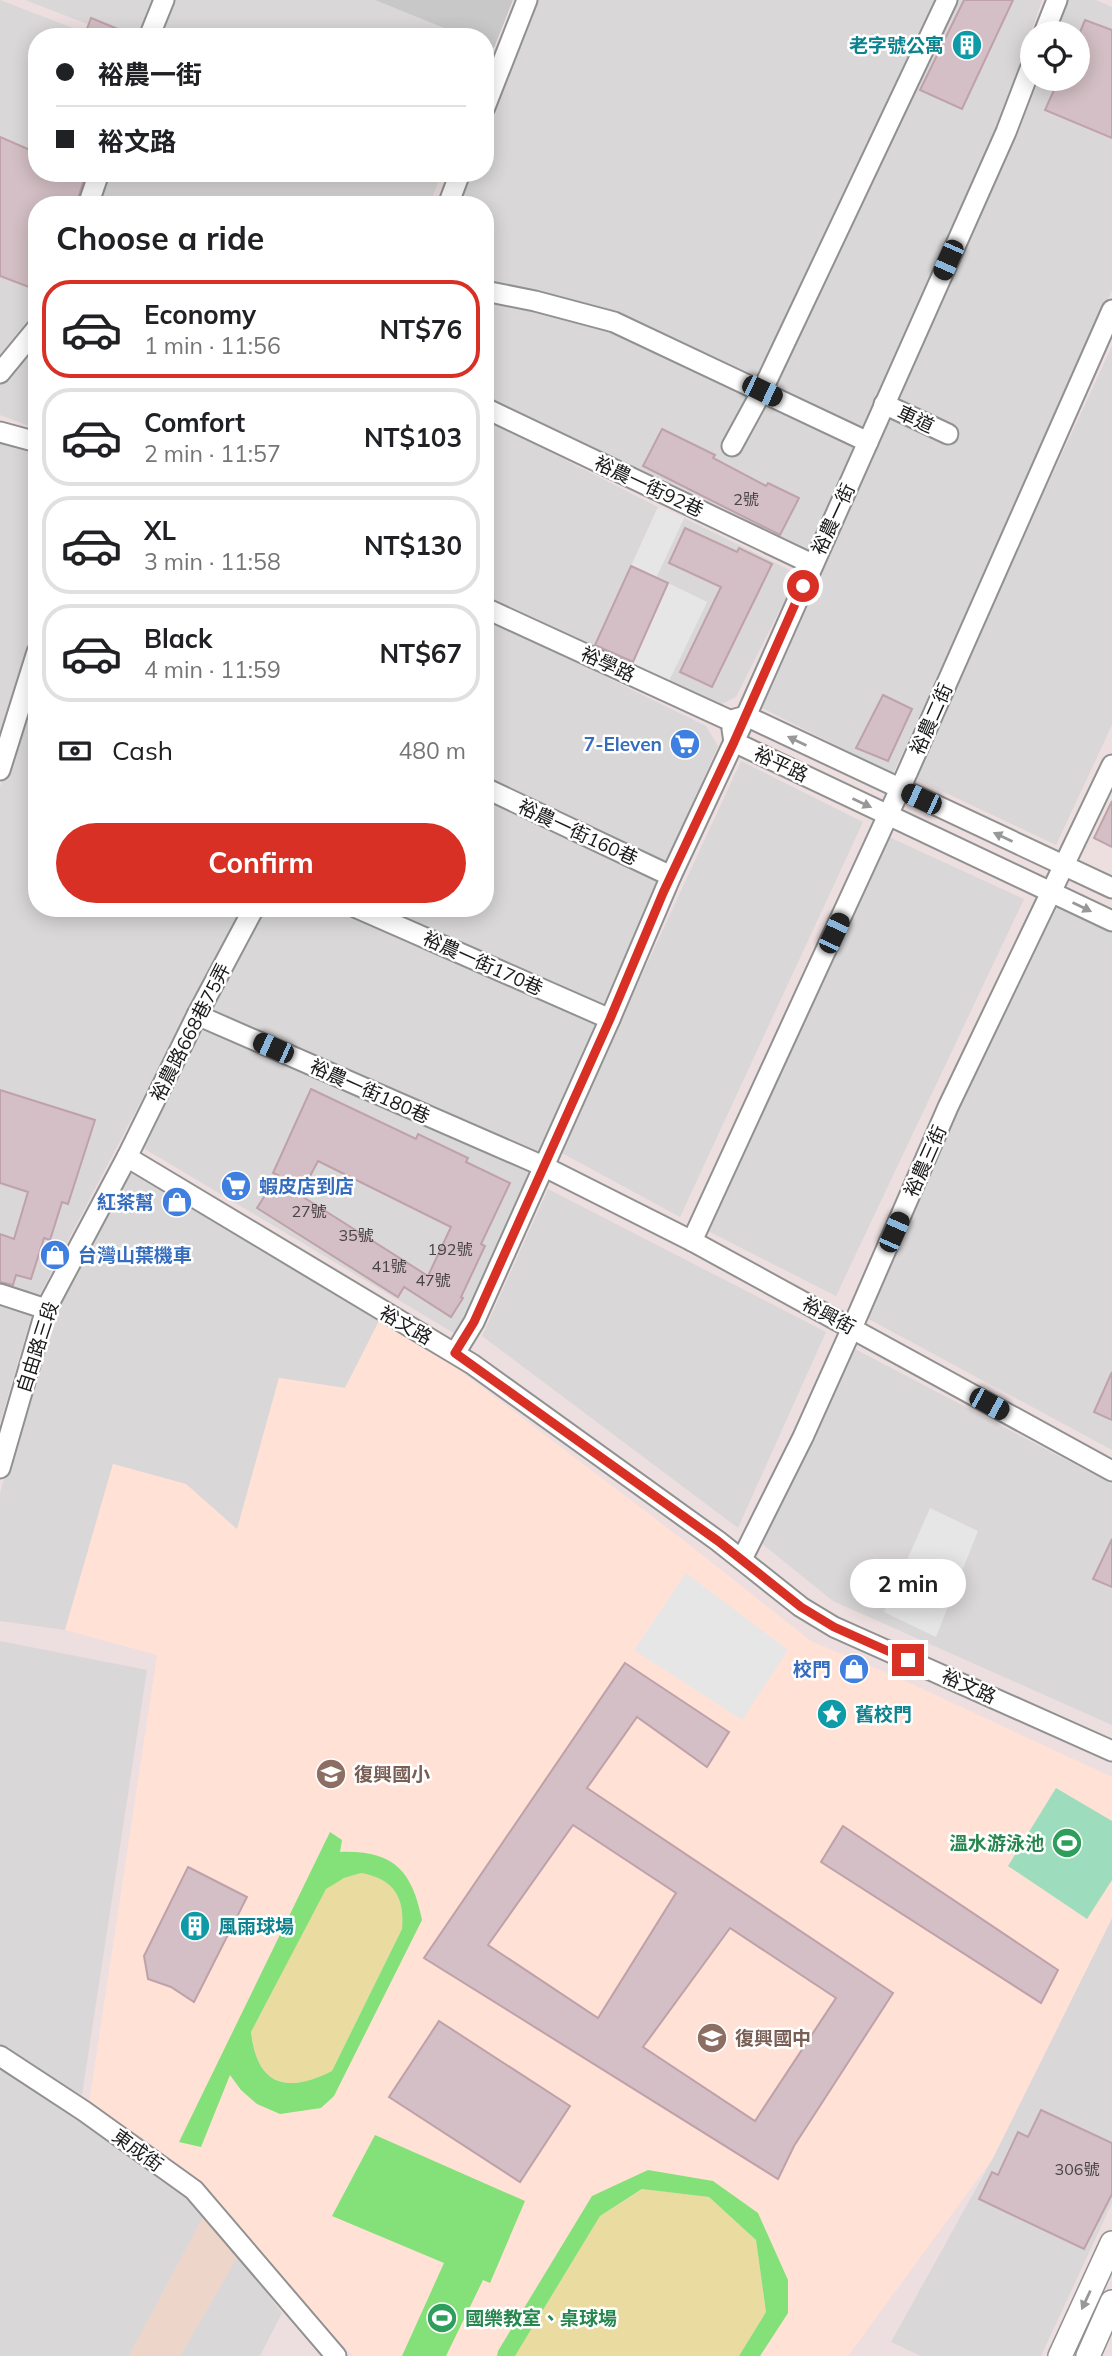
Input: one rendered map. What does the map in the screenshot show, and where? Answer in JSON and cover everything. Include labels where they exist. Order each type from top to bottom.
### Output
[{"type":"street","points":[[153,28],[164,0]]},
{"type":"street","points":[[494,84],[527,0]]},
{"type":"street","points":[[732,446],[762,391],[947,0]]},
{"type":"street","points":[[1049,21],[1057,0]]},
{"type":"street","name":"裕農一街","points":[[738,718],[868,442],[1022,91]]},
{"type":"street","points":[[494,293],[614,322],[868,442]]},
{"type":"street","name":"裕農二街","points":[[692,1241],[900,789],[1112,310]]},
{"type":"street","points":[[0,373],[28,339]]},
{"type":"street","name":"車道","points":[[884,404],[948,434]]},
{"type":"street","name":"裕農一街92巷","points":[[494,412],[812,564]]},
{"type":"street","points":[[0,432],[28,440]]},
{"type":"street","name":"裕學路","points":[[494,612],[738,718]]},
{"type":"street","points":[[0,770],[28,681]]},
{"type":"street","name":"裕平路","points":[[1112,888],[900,789],[738,718],[734,742],[1112,921]]},
{"type":"street","points":[[455,1353],[474,1322],[671,876],[734,742]]},
{"type":"street","name":"裕農三街","points":[[742,1559],[803,1437],[948,1107],[1112,765]]},
{"type":"street","name":"裕農一街160巷","points":[[494,792],[671,876]]},
{"type":"street","name":"裕農路668巷75弄","points":[[127,1157],[249,917]]},
{"type":"street","name":"裕農一街170巷","points":[[378,917],[610,1019]]},
{"type":"street","name":"裕農一街180巷","points":[[197,1015],[543,1166]]},
{"type":"street","name":"自由路三段","points":[[0,1468],[46,1309],[127,1157]]},
{"type":"street","name":"裕文路","points":[[127,1157],[455,1353],[742,1559],[801,1607],[834,1627],[1112,1751]]},
{"type":"street","name":"裕興街","points":[[543,1166],[692,1241],[1112,1471]]},
{"type":"street","points":[[0,1294],[46,1309]]},
{"type":"street","name":"東成街","points":[[0,2056],[84,2111],[194,2190],[336,2356]]},
{"type":"street","points":[[1060,2356],[1112,2245]]},
{"type":"street","points":[[1087,2356],[1112,2302]]},
{"type":"shaded area","points":[[0,0],[73,28],[28,28],[28,182],[90,182],[85,196],[28,196],[28,322],[0,357]]},
{"type":"shaded area","points":[[25,0],[155,0],[144,28],[98,28]]},
{"type":"shaded area","points":[[174,0],[375,0],[444,28],[162,28]]},
{"type":"shaded area","points":[[375,0],[513,0],[494,48],[494,28],[444,28]]},
{"type":"shaded area","points":[[533,0],[1042,0],[1035,21],[1020,21],[1020,64],[998,129],[866,427],[801,564],[494,408],[494,196],[457,196],[463,182],[494,182],[494,102]]},
{"type":"shaded area","points":[[1068,0],[1096,0],[1112,7],[1112,290],[893,774],[756,705],[1016,139],[1034,91],[1090,91],[1090,21],[1060,21]]},
{"type":"shaded area","points":[[104,182],[438,182],[433,196],[99,196]]},
{"type":"shaded area","points":[[1112,346],[1112,725],[1056,845],[912,777]]},
{"type":"shaded area","points":[[28,349],[28,426],[0,415],[0,383]]},
{"type":"shaded area","points":[[494,424],[658,507],[593,649],[494,601]]},
{"type":"shaded area","points":[[0,440],[28,448],[28,657],[0,749]]},
{"type":"shaded area","points":[[658,507],[684,518],[656,578],[631,566]]},
{"type":"shaded area","points":[[684,518],[798,574],[736,697],[714,708],[667,685],[707,602],[656,578]]},
{"type":"shaded area","points":[[668,583],[707,602],[667,685],[630,669]]},
{"type":"shaded area","points":[[494,622],[706,726],[718,746],[457,1335],[140,1146],[254,917],[494,917]]},
{"type":"shaded area","points":[[28,698],[28,917],[237,917],[40,1294],[0,1286],[0,787]]},
{"type":"shaded area","points":[[741,761],[863,822],[680,1217],[560,1152]]},
{"type":"shaded area","points":[[889,837],[1024,899],[836,1296],[706,1230]]},
{"type":"shaded area","points":[[1053,905],[1112,932],[1112,1450],[863,1316]]},
{"type":"shaded area","points":[[133,1162],[380,1319],[345,1388],[279,1378],[237,1530],[186,1484],[113,1464],[65,1630],[0,1621],[0,1493],[51,1310]]},
{"type":"shaded area","points":[[548,1189],[826,1332],[738,1528],[482,1336]]},
{"type":"shaded area","points":[[0,1305],[32,1314],[0,1423]]},
{"type":"shaded area","points":[[380,1319],[450,1363],[682,1539],[811,1641],[901,1679],[1112,1777],[1112,1918],[993,2158],[848,2356],[353,2356],[196,2188],[88,2110],[157,1655],[65,1630],[113,1464],[186,1484],[237,1529],[279,1378],[345,1388]]},
{"type":"shaded area","points":[[855,1349],[1112,1484],[1112,1725],[833,1601],[761,1543]]},
{"type":"shaded area","points":[[930,1508],[978,1531],[936,1637],[884,1612]]},
{"type":"shaded area","points":[[686,1573],[788,1650],[742,1720],[634,1650]]},
{"type":"shaded area","points":[[0,1641],[147,1670],[82,2095],[0,2050]]},
{"type":"shaded area","name":"溫水游泳池","points":[[1056,1788],[1112,1821],[1112,1880],[1087,1919],[1008,1866]]},
{"type":"shaded area","points":[[361,1873],[381,1880],[395,1891],[401,1907],[402,1929],[332,2071],[301,2082],[277,2080],[260,2064],[251,2032],[326,1888],[344,1878]]},
{"type":"shaded area","points":[[1112,1918],[1112,2203],[1041,2356],[921,2356],[891,2342],[993,2158]]},
{"type":"shaded area","points":[[0,2065],[193,2193],[205,2213],[129,2356],[0,2356]]},
{"type":"shaded area","points":[[643,2189],[709,2197],[756,2240],[766,2312],[739,2356],[515,2356],[600,2216]]},
{"type":"shaded area","points":[[205,2213],[238,2256],[180,2356],[129,2356]]},
{"type":"shaded area","points":[[238,2256],[282,2313],[260,2356],[180,2356]]},
{"type":"green space","points":[[330,1832],[342,1840],[340,1852],[358,1852],[387,1859],[406,1876],[422,1920],[334,2096],[321,2108],[280,2114],[257,2104],[241,2090],[230,2075],[201,2147],[179,2142]],"holes":[[[361,1873],[389,1885],[399,1898],[402,1929],[332,2071],[301,2082],[277,2080],[267,2074],[260,2064],[251,2032],[326,1889],[344,1878]]]},
{"type":"green space","points":[[375,2135],[525,2201],[490,2283],[483,2280],[446,2356],[402,2356],[444,2263],[332,2216]]},
{"type":"green space","points":[[648,2170],[713,2181],[758,2213],[788,2280],[788,2313],[760,2356],[739,2356],[766,2312],[756,2240],[709,2197],[642,2189],[600,2216],[515,2356],[497,2356],[592,2196]]},
{"type":"building","name":"老字號公寓","points":[[964,0],[1013,0],[962,109],[920,90]]},
{"type":"building","points":[[91,18],[115,28],[87,28]]},
{"type":"building","points":[[1090,22],[1112,30],[1112,138],[1045,110],[1054,91],[1090,91]]},
{"type":"building","points":[[0,137],[28,149],[28,182],[83,182],[79,196],[28,196],[28,287],[0,276]]},
{"type":"building","points":[[662,429],[715,455],[713,458],[766,486],[768,483],[799,498],[780,535],[643,466]]},
{"type":"building","points":[[685,528],[737,552],[739,548],[772,564],[712,687],[680,672],[721,587],[669,563]]},
{"type":"building","points":[[631,566],[668,583],[633,662],[595,645]]},
{"type":"building","points":[[883,695],[912,709],[888,761],[856,748]]},
{"type":"building","points":[[1112,801],[1112,847],[1094,838]]},
{"type":"building","points":[[311,1089],[416,1139],[418,1134],[468,1158],[466,1162],[510,1183],[481,1244],[485,1246],[461,1297],[463,1298],[451,1317],[404,1287],[398,1297],[257,1208],[278,1175],[273,1173]],"holes":[[[318,1161],[451,1227],[428,1276],[300,1195]]]},
{"type":"building","points":[[0,1090],[95,1120],[68,1204],[62,1202],[50,1240],[44,1238],[31,1279],[16,1275],[13,1285],[0,1282],[0,1234],[14,1239],[28,1192],[0,1183]]},
{"type":"building","points":[[1112,1372],[1112,1420],[1094,1412]]},
{"type":"building","points":[[1112,1539],[1112,1587],[1093,1579]]},
{"type":"building","points":[[625,1663],[729,1732],[707,1767],[637,1717],[587,1788],[893,1993],[794,2146],[778,2179],[424,1958]],"holes":[[[573,1825],[676,1893],[598,2018],[488,1945]],[[730,1928],[836,1998],[755,2121],[643,2047]]]},
{"type":"building","points":[[843,1826],[1058,1970],[1041,2003],[821,1862]]},
{"type":"building","name":"風雨球場","points":[[188,1867],[247,1897],[194,2002],[171,1987],[148,1979],[144,1956]]},
{"type":"building","points":[[439,2021],[570,2106],[520,2182],[389,2097]]},
{"type":"building","points":[[1041,2110],[1112,2143],[1112,2194],[1084,2249],[979,2199],[992,2172],[998,2175],[1018,2132],[1028,2137]]},
{"type":"place","name":"老字號公寓","points":[[967,45]]},
{"type":"place","name":"7-Eleven","points":[[685,744]]},
{"type":"place","name":"蝦皮店到店","points":[[236,1186]]},
{"type":"place","name":"紅茶幫","points":[[177,1202]]},
{"type":"place","name":"台灣山葉機車","points":[[55,1255]]},
{"type":"place","name":"校門","points":[[854,1669]]},
{"type":"place","name":"舊校門","points":[[832,1714]]},
{"type":"place","name":"復興國小","points":[[331,1774]]},
{"type":"place","name":"溫水游泳池","points":[[1067,1843]]},
{"type":"place","name":"風雨球場","points":[[195,1926]]},
{"type":"place","name":"復興國中","points":[[712,2038]]},
{"type":"place","name":"國樂教室、桌球場","points":[[442,2318]]},
{"type":"route","points":[[803,586],[663,893],[610,1019],[474,1322],[455,1353],[718,1541],[801,1607],[834,1627],[908,1660]]}]
